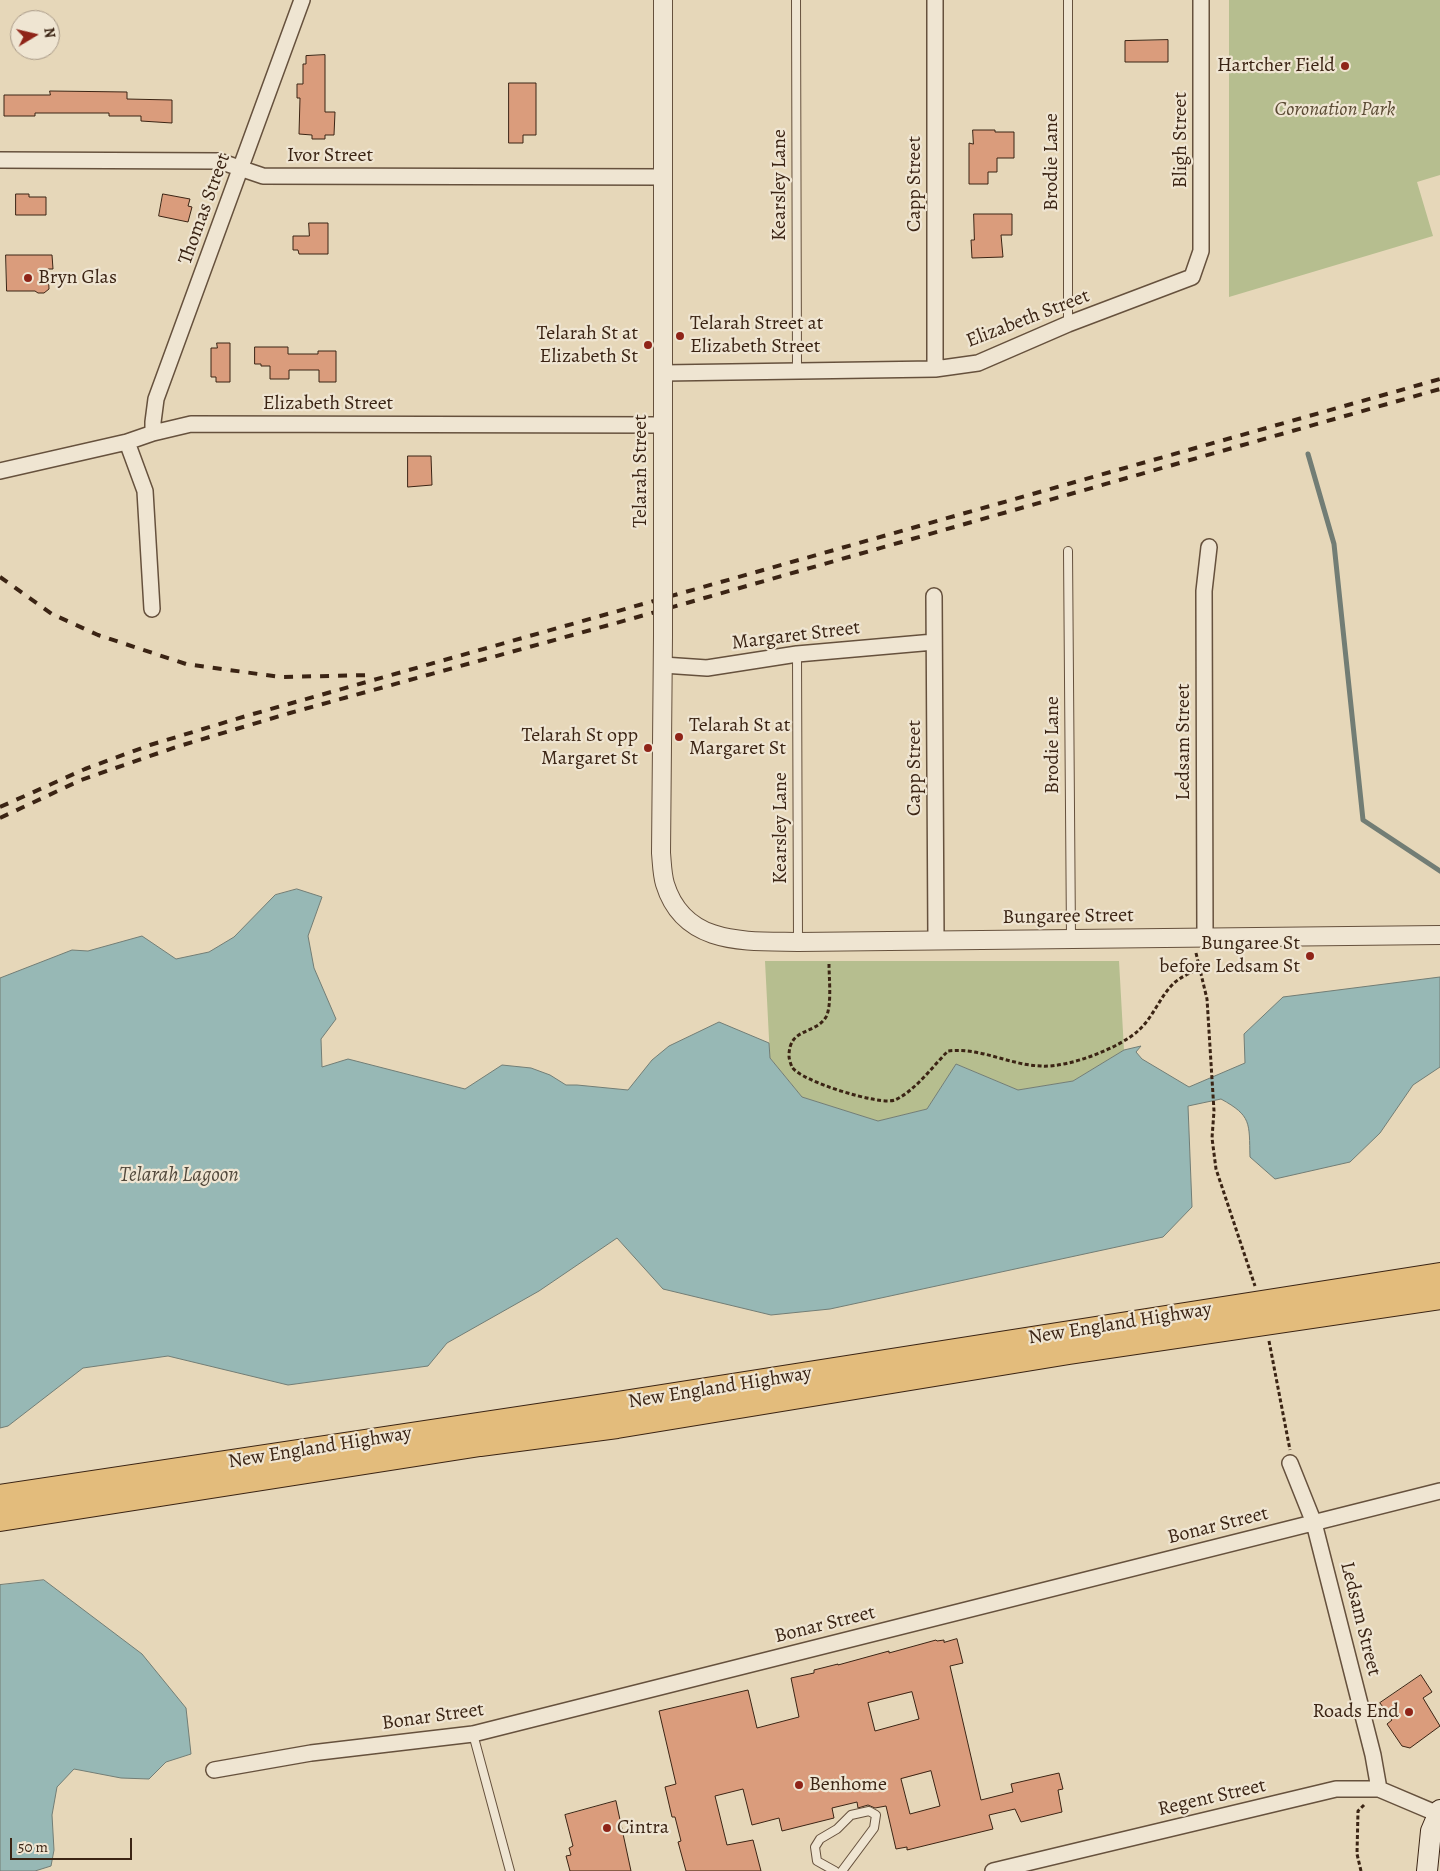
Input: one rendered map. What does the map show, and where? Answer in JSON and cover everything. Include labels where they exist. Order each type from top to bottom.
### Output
[{"type":"highway","name":"New England Highway","points":[[0,1497],[616,1404],[1440,1275]]},
{"type":"highway","name":"New England Highway","points":[[0,1519],[480,1444],[617,1426],[1079,1351],[1440,1297]]},
{"type":"main road","points":[[1427,1871],[1432,1831],[1439,1812]]},
{"type":"street","name":"Thomas Street","points":[[153,433],[156,400],[302,0]]},
{"type":"street","name":"Telarah Street","points":[[663,0],[663,665],[661,853],[665,883],[676,908],[698,929]]},
{"type":"street","name":"Capp Street","points":[[935,0],[935,369]]},
{"type":"street","name":"Bligh Street","points":[[1192,277],[1201,251],[1201,0]]},
{"type":"street","name":"Ivor Street","points":[[0,160],[218,162],[263,176],[663,177]]},
{"type":"street","name":"Elizabeth Street","points":[[663,373],[935,369],[978,363],[1068,324],[1192,277]]},
{"type":"street","name":"Elizabeth Street","points":[[0,471],[127,442],[153,433],[191,424],[662,425]]},
{"type":"street","points":[[127,442],[145,491],[152,609]]},
{"type":"street","name":"Ledsam Street","points":[[1200,944],[1204,591],[1209,547]]},
{"type":"street","name":"Capp Street","points":[[934,596],[936,940]]},
{"type":"street","name":"Margaret Street","points":[[663,665],[707,668],[797,654],[934,642]]},
{"type":"street","name":"Bungaree Street","points":[[698,929],[737,941],[798,942],[1071,938],[1200,944],[1440,935]]},
{"type":"street","name":"Ledsam Street","points":[[1290,1463],[1314,1523],[1374,1755],[1379,1788]]},
{"type":"street","name":"Bonar Street","points":[[214,1770],[312,1753],[472,1734],[1440,1491]]},
{"type":"street","name":"Regent Street","points":[[992,1871],[1336,1788],[1379,1788],[1439,1812]]},
{"type":"lane","name":"Kearsley Lane","points":[[796,0],[796,370]]},
{"type":"lane","name":"Brodie Lane","points":[[1068,0],[1068,324]]},
{"type":"lane","name":"Brodie Lane","points":[[1068,551],[1071,938]]},
{"type":"lane","name":"Kearsley Lane","points":[[797,654],[798,942]]},
{"type":"lane","points":[[472,1734],[510,1871]]},
{"type":"lane","points":[[835,1871],[818,1861],[814,1848],[820,1839],[837,1829],[851,1815],[869,1811],[876,1815],[874,1828],[842,1871]]},
{"type":"path","points":[[1200,944],[1199,968],[1207,999],[1212,1066],[1214,1111],[1212,1138],[1216,1169],[1255,1286]]},
{"type":"path","points":[[829,964],[829,1004],[826,1017],[818,1026],[799,1033],[792,1042],[789,1056],[792,1068],[802,1076],[850,1095],[893,1101],[914,1087],[948,1051],[962,1049],[1041,1066],[1061,1065],[1081,1060],[1124,1041],[1140,1029],[1174,983],[1199,968]]},
{"type":"path","points":[[1269,1341],[1291,1445],[1290,1463]]},
{"type":"path","points":[[1361,1871],[1357,1854],[1358,1811],[1379,1788]]},
{"type":"green space","name":"Coronation Park","points":[[1229,0],[1440,0],[1440,175],[1417,182],[1433,236],[1229,297]]},
{"type":"green space","points":[[765,961],[1119,961],[1124,1050],[1073,1081],[1018,1090],[956,1064],[927,1109],[878,1121],[802,1097],[770,1058]]},
{"type":"water","name":"Telarah Lagoon","points":[[297,889],[322,897],[308,936],[314,968],[336,1019],[321,1039],[322,1067],[348,1059],[465,1089],[502,1065],[531,1068],[550,1075],[566,1085],[628,1090],[652,1060],[669,1046],[719,1022],[769,1043],[770,1058],[802,1097],[878,1121],[927,1109],[956,1064],[1018,1090],[1073,1081],[1124,1050],[1141,1046],[1136,1052],[1142,1059],[1189,1087],[1245,1063],[1244,1034],[1283,997],[1440,977],[1440,1067],[1413,1085],[1380,1133],[1350,1162],[1275,1179],[1250,1157],[1249,1128],[1244,1116],[1238,1110],[1221,1099],[1188,1106],[1192,1207],[1163,1237],[830,1309],[771,1315],[663,1289],[617,1238],[539,1291],[447,1343],[428,1366],[288,1385],[168,1356],[83,1368],[8,1426],[0,1428],[0,978],[72,950],[88,951],[142,936],[176,959],[209,952],[234,937],[275,895]]},
{"type":"water","points":[[44,1580],[142,1654],[186,1708],[191,1754],[166,1762],[149,1779],[121,1778],[74,1769],[57,1787],[52,1815],[54,1850],[51,1866],[35,1871],[0,1871],[0,1585]]},
{"type":"building","points":[[1168,40],[1168,62],[1125,62],[1125,41]]},
{"type":"building","points":[[325,55],[325,112],[335,112],[334,135],[325,135],[325,139],[312,139],[312,135],[299,134],[300,98],[297,98],[297,84],[303,84],[303,64],[306,64],[306,56]]},
{"type":"building","points":[[509,83],[536,83],[536,135],[523,135],[523,143],[509,143]]},
{"type":"building","points":[[50,91],[127,92],[127,99],[172,100],[172,123],[141,121],[141,116],[109,116],[109,113],[35,113],[35,116],[4,116],[4,95],[50,95]]},
{"type":"building","points":[[973,130],[1014,132],[1014,158],[997,158],[997,172],[988,172],[988,184],[969,184],[969,143],[973,144]]},
{"type":"building","points":[[16,194],[29,194],[29,197],[46,197],[46,215],[16,215]]},
{"type":"building","points":[[163,194],[190,199],[188,206],[192,207],[188,222],[159,216]]},
{"type":"building","points":[[974,214],[1012,214],[1012,235],[1001,235],[1003,257],[972,258],[971,240],[974,240]]},
{"type":"building","points":[[309,223],[328,223],[328,254],[299,254],[298,250],[293,250],[293,236],[309,236]]},
{"type":"building","name":"Bryn Glas","points":[[6,255],[52,255],[53,269],[48,269],[49,289],[44,293],[35,291],[7,291]]},
{"type":"building","points":[[217,343],[230,343],[230,382],[216,382],[216,377],[211,377],[211,348],[217,348]]},
{"type":"building","points":[[255,347],[288,347],[288,354],[318,354],[318,351],[336,351],[336,382],[319,382],[319,370],[289,370],[289,379],[270,379],[270,366],[255,364]]},
{"type":"building","points":[[408,456],[431,456],[432,485],[408,487]]},
{"type":"building","points":[[957,1639],[963,1663],[950,1666],[981,1800],[1013,1792],[1011,1784],[1059,1773],[1063,1789],[1058,1790],[1062,1812],[1021,1822],[1015,1809],[989,1815],[993,1829],[907,1850],[907,1847],[896,1849],[886,1806],[875,1808],[868,1805],[858,1808],[857,1802],[832,1808],[834,1818],[782,1831],[779,1818],[752,1825],[743,1789],[715,1796],[727,1845],[753,1840],[761,1871],[686,1871],[678,1842],[681,1841],[675,1817],[672,1817],[665,1787],[676,1784],[659,1711],[748,1690],[757,1728],[799,1717],[791,1678],[814,1673],[814,1670],[889,1651],[889,1653],[936,1640],[944,1640],[944,1642]],"holes":[[[912,1692],[919,1719],[875,1731],[868,1703]],[[931,1771],[940,1806],[910,1814],[901,1779]]]},
{"type":"building","name":"Roads End","points":[[1421,1675],[1432,1692],[1423,1698],[1440,1726],[1410,1748],[1402,1746],[1387,1724],[1392,1720],[1380,1703]]},
{"type":"building","name":"Cintra","points":[[616,1801],[631,1871],[570,1871],[566,1856],[571,1855],[569,1848],[573,1846],[565,1815]]},
{"type":"waterway","points":[[1308,454],[1334,544],[1363,820],[1440,871]]},
{"type":"railway","points":[[0,807],[85,769],[150,745],[246,716],[1440,379]]},
{"type":"railway","points":[[0,818],[81,780],[176,747],[290,713],[627,620],[1440,389]]},
{"type":"railway","points":[[0,577],[52,614],[98,635],[186,664],[280,677],[373,675]]},
{"type":"place","name":"Hartcher Field","points":[[1345,66]]},
{"type":"place","name":"Bryn Glas","points":[[28,278]]},
{"type":"place","name":"Telarah Street at Elizabeth Street","points":[[680,336]]},
{"type":"place","name":"Telarah St at Elizabeth St","points":[[648,345]]},
{"type":"place","name":"Telarah St at Margaret St","points":[[679,737]]},
{"type":"place","name":"Telarah St opp Margaret St","points":[[648,748]]},
{"type":"place","name":"Bungaree St before Ledsam St","points":[[1310,956]]},
{"type":"place","name":"Roads End","points":[[1409,1712]]},
{"type":"place","name":"Benhome","points":[[799,1785]]},
{"type":"place","name":"Cintra","points":[[607,1828]]}]
